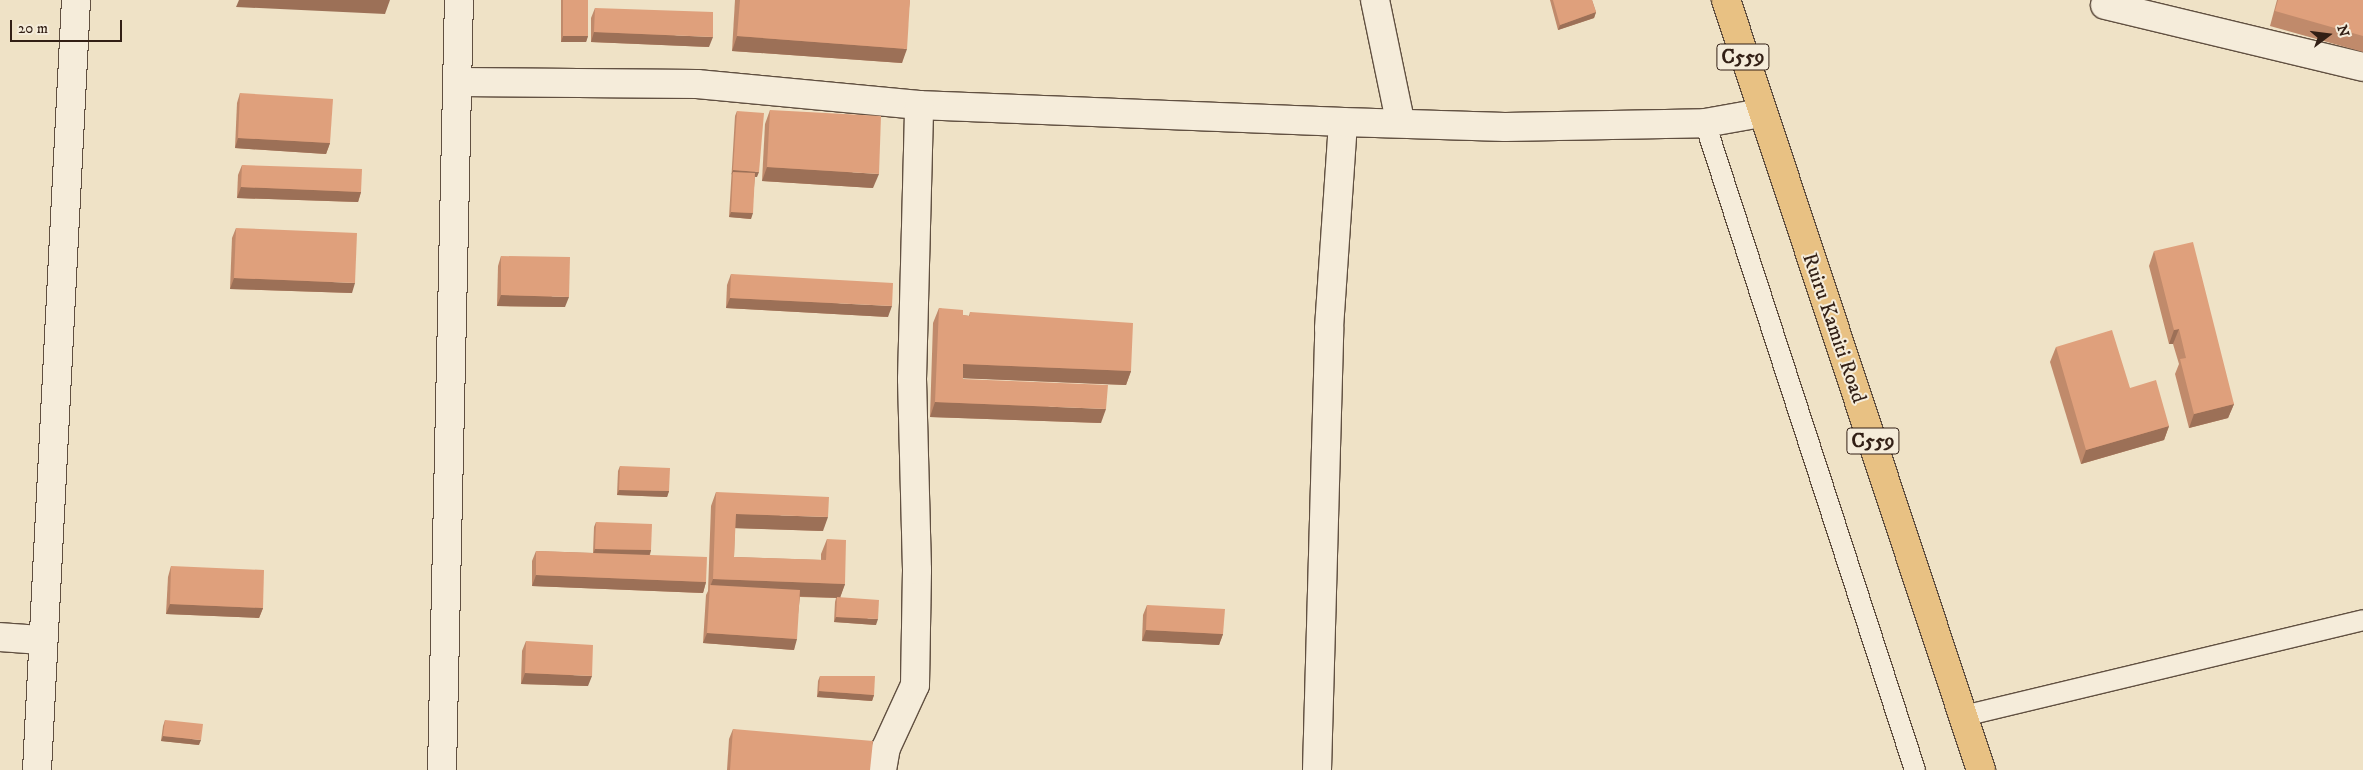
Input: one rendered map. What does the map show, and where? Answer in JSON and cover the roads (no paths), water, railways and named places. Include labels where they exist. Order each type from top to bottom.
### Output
[{"type":"main road","name":"Ruiru Kamiti Road","points":[[1726,0],[1761,113],[1982,770]]},
{"type":"street","points":[[37,770],[41,640],[53,504],[76,0]]},
{"type":"street","points":[[442,770],[459,82],[459,0]]},
{"type":"street","points":[[1375,0],[1400,121]]},
{"type":"street","points":[[2105,5],[2363,67]]},
{"type":"street","points":[[459,82],[697,84],[919,105],[1343,122],[1400,121],[1505,127],[1705,123],[1761,113]]},
{"type":"street","points":[[882,770],[886,748],[915,685],[918,570],[912,379],[919,105]]},
{"type":"street","points":[[1317,770],[1329,328],[1343,122]]},
{"type":"street","points":[[0,637],[41,640]]},
{"type":"lane","points":[[1705,123],[1915,770]]},
{"type":"lane","points":[[1964,716],[2363,620]]}]
